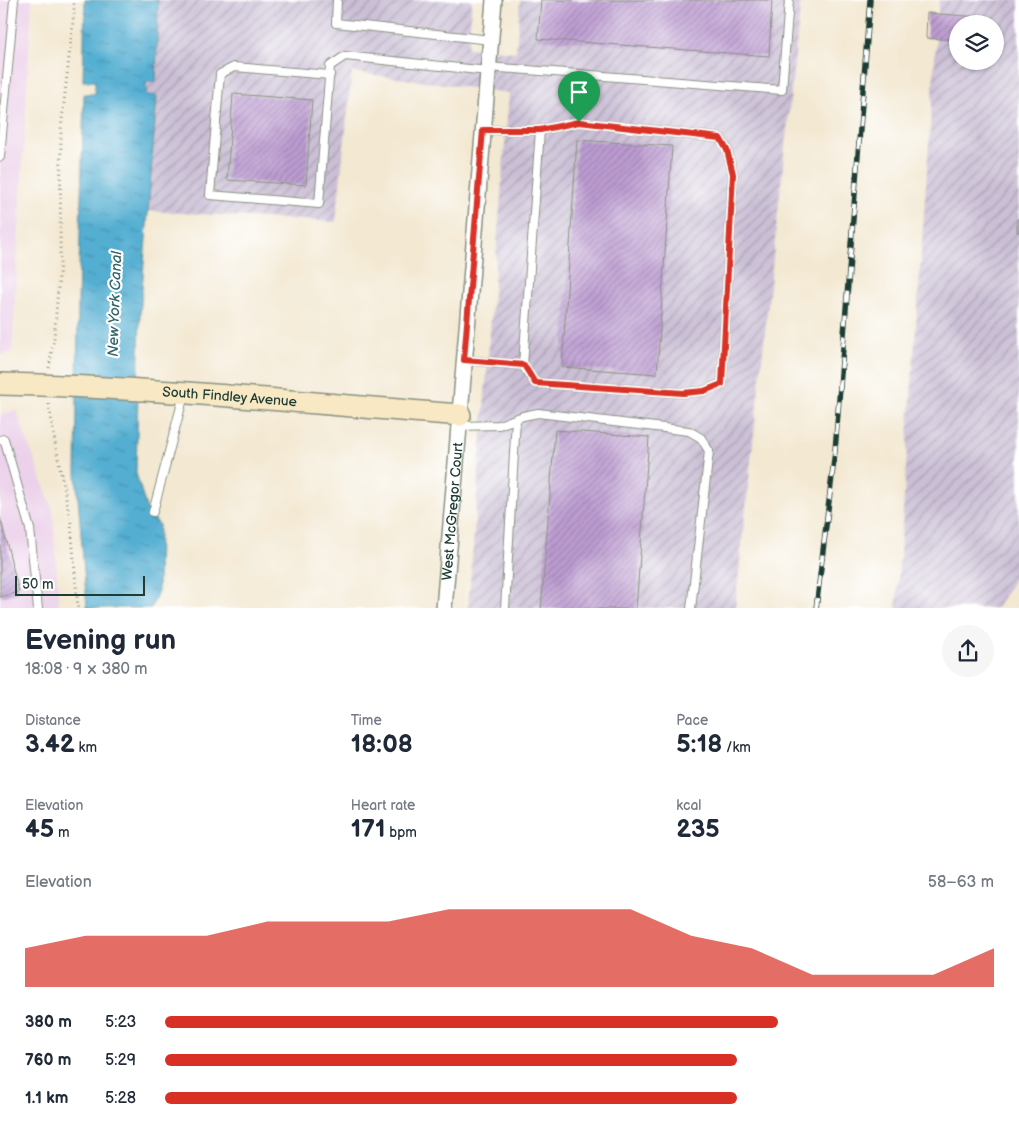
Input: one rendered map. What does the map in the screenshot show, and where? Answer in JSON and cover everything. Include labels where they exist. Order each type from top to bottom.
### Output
[{"type":"street","name":"West McGregor Court","points":[[444,608],[494,0]]},
{"type":"street","name":"South Findley Avenue","points":[[0,384],[56,385],[184,393],[459,420]]},
{"type":"lane","points":[[0,157],[14,0]]},
{"type":"lane","points":[[338,0],[336,23],[490,40]]},
{"type":"lane","points":[[330,75],[234,67],[220,74],[210,195],[320,204],[330,75],[330,66],[345,56],[488,69],[782,90],[789,0]]},
{"type":"lane","points":[[483,130],[540,130],[579,122],[720,138],[727,150],[733,174],[722,384],[704,391],[683,393],[535,383],[524,365],[540,130]]},
{"type":"lane","points":[[464,360],[524,365]]},
{"type":"lane","points":[[153,512],[184,393]]},
{"type":"lane","points":[[459,420],[499,425],[523,416],[538,413],[689,431],[701,438],[709,451],[691,608]]},
{"type":"lane","points":[[505,608],[516,419]]},
{"type":"lane","points":[[0,440],[4,440],[30,529],[38,608]]},
{"type":"path","points":[[74,0],[61,129],[60,263],[54,339],[49,368],[56,385],[49,402],[71,524],[78,608]]},
{"type":"shaded area","points":[[0,0],[32,0],[12,352],[0,355]]},
{"type":"shaded area","points":[[158,0],[472,0],[468,48],[516,52],[520,0],[801,0],[735,608],[468,608],[509,93],[352,72],[336,222],[148,211],[157,97],[146,96],[146,82],[156,82]]},
{"type":"shaded area","points":[[939,0],[1019,0],[1019,570],[997,608],[896,608]]},
{"type":"shaded area","points":[[16,410],[53,510],[59,608],[0,608],[0,415]]},
{"type":"water","name":"New York Canal","points":[[85,0],[158,0],[156,82],[146,82],[146,95],[157,96],[140,316],[136,473],[146,507],[159,525],[158,591],[151,608],[87,608],[76,473],[78,304],[84,94],[95,94],[95,81],[83,81]]},
{"type":"building","points":[[541,0],[772,0],[769,56],[538,39]]},
{"type":"building","points":[[927,13],[954,15],[949,15],[949,39],[926,38]]},
{"type":"building","points":[[233,94],[312,100],[306,185],[227,180]]},
{"type":"building","points":[[577,140],[672,146],[657,374],[562,367]]},
{"type":"building","points":[[1017,219],[1019,219],[1019,232],[1017,232]]},
{"type":"building","points":[[555,430],[649,437],[636,608],[541,608]]},
{"type":"building","points":[[0,517],[19,592],[0,597]]},
{"type":"railway","points":[[816,608],[835,451],[870,0]]},
{"type":"route","points":[[579,122],[720,138],[727,150],[733,174],[722,384],[704,391],[683,393],[535,383],[524,365],[464,360],[483,130],[540,130],[579,122]]}]
